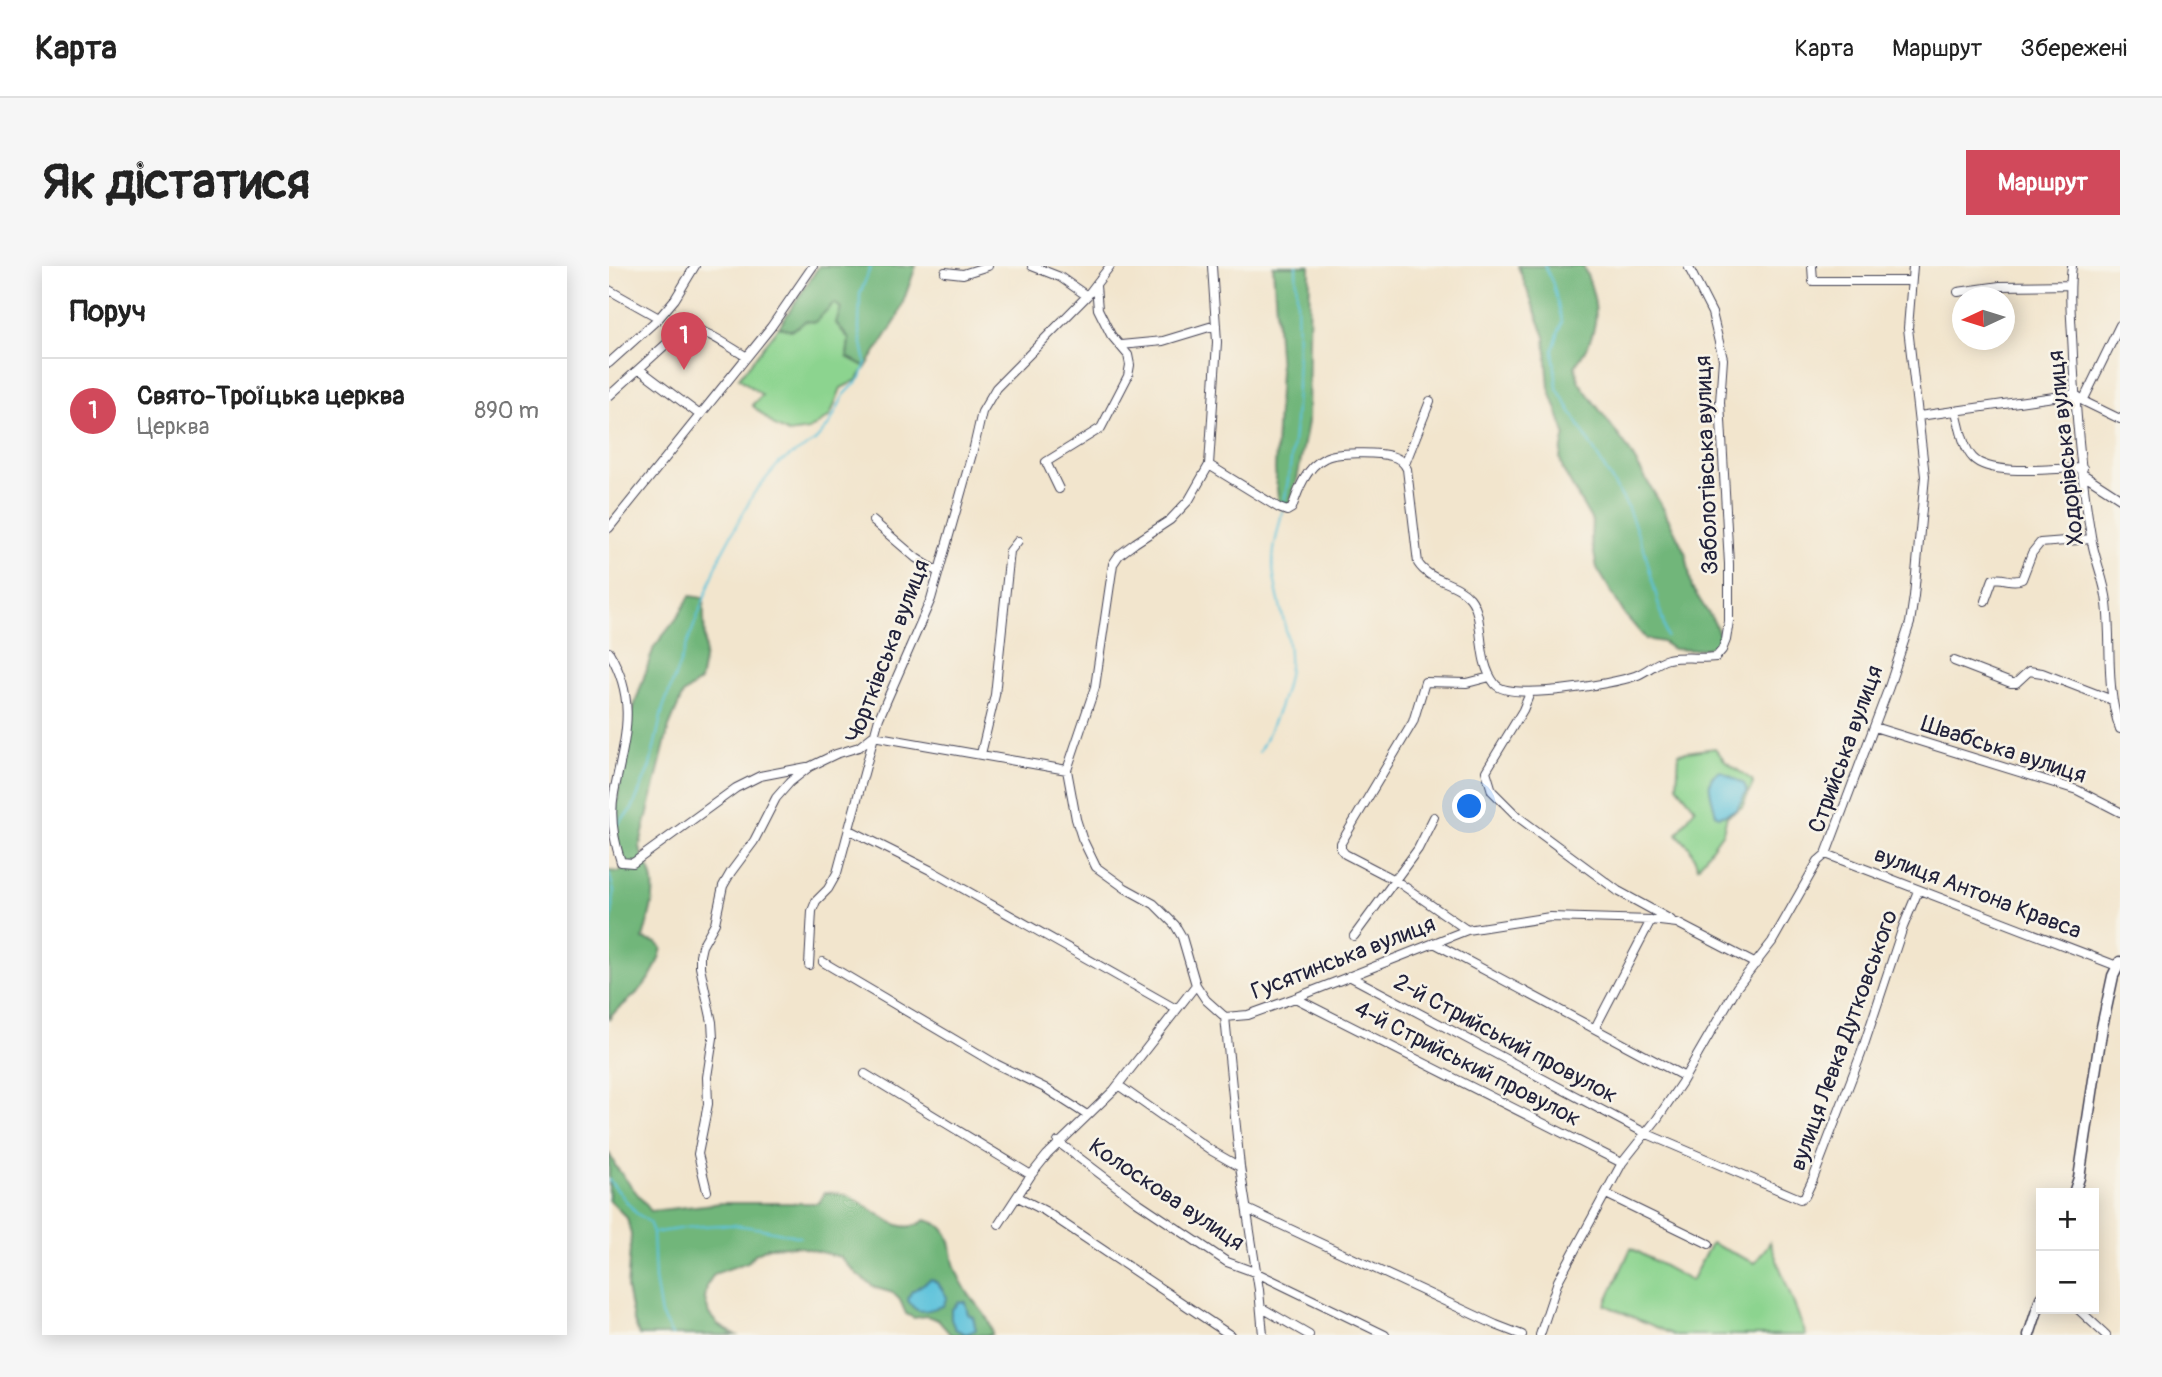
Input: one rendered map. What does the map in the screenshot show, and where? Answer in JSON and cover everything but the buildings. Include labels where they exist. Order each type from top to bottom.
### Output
[{"type":"street","points":[[609,363],[659,318],[675,299],[695,266]]},
{"type":"street","points":[[609,528],[747,357],[813,266]]},
{"type":"street","points":[[945,272],[963,274],[988,266]]},
{"type":"street","points":[[1032,266],[1060,276],[1087,296]]},
{"type":"street","name":"Чортківська вулиця","points":[[809,965],[812,911],[816,901],[838,873],[873,736],[931,599],[982,412],[996,388],[1087,296],[1110,266]]},
{"type":"street","name":"Гусятинська вулиця","points":[[1212,266],[1216,325],[1209,465],[1189,500],[1170,520],[1135,542],[1119,555],[1113,564],[1095,687],[1067,770],[1082,838],[1096,867],[1116,883],[1154,904],[1171,919],[1182,937],[1196,985],[1206,1000],[1225,1017],[1248,1015],[1467,930]]},
{"type":"street","name":"Заболотівська вулиця","points":[[1531,693],[1605,684],[1629,678],[1671,658],[1716,657],[1723,650],[1729,621],[1729,564],[1721,458],[1720,402],[1723,359],[1712,313],[1688,266]]},
{"type":"street","points":[[1812,266],[1813,281],[1910,281]]},
{"type":"street","name":"Стрийська вулиця","points":[[1540,1335],[1558,1281],[1622,1163],[1685,1077],[1737,987],[1772,942],[1818,860],[1826,854],[1874,727],[1910,623],[1925,476],[1908,328],[1913,266]]},
{"type":"street","name":"Ходорівська вулиця","points":[[2072,266],[2069,285],[2083,471],[2091,539],[2107,604],[2108,672],[2120,729]]},
{"type":"street","points":[[1993,287],[2069,285]]},
{"type":"street","points":[[1059,489],[1046,462],[1101,428],[1128,376],[1130,365],[1128,355],[1111,335],[1098,309],[1095,286]]},
{"type":"street","points":[[609,290],[659,318]]},
{"type":"street","points":[[1121,345],[1163,341],[1216,325]]},
{"type":"street","points":[[2079,398],[2120,325]]},
{"type":"street","points":[[609,396],[687,327],[718,340],[747,357]]},
{"type":"street","points":[[639,369],[700,415]]},
{"type":"street","points":[[1919,416],[2079,398],[2120,419]]},
{"type":"street","points":[[1405,464],[1430,401]]},
{"type":"street","points":[[1956,412],[1968,451],[1983,465],[2008,470],[2083,471],[2120,498]]},
{"type":"street","points":[[1209,465],[1283,510],[1292,508],[1306,476],[1324,458],[1333,455],[1388,454],[1405,464],[1408,469],[1417,563],[1426,573],[1465,593],[1471,600],[1476,612],[1485,665],[1490,677],[1500,689],[1513,693],[1531,693],[1486,771],[1492,791],[1518,817],[1618,891],[1756,964]]},
{"type":"street","points":[[873,521],[916,558],[938,572]]},
{"type":"street","points":[[1985,601],[1993,579],[2001,578],[2012,582],[2022,579],[2032,553],[2040,543],[2091,539]]},
{"type":"street","points":[[981,754],[995,695],[1010,551],[1019,541]]},
{"type":"street","points":[[609,652],[623,679],[628,726],[614,794],[613,823],[621,862],[633,863],[759,776],[802,766],[809,767]]},
{"type":"street","points":[[1954,661],[2011,683],[2016,683],[2029,671],[2042,673],[2112,700]]},
{"type":"street","name":"Гусятинська вулиця","points":[[1467,930],[1395,880],[1345,854],[1341,843],[1413,722],[1425,681],[1467,683],[1490,677]]},
{"type":"street","name":"Швабська вулиця","points":[[1874,727],[2077,790],[2120,812]]},
{"type":"street","points":[[707,1191],[698,1154],[708,1104],[707,1077],[713,1038],[700,967],[702,946],[715,923],[723,886],[754,841],[776,798],[809,767],[859,747],[873,736],[1067,770]]},
{"type":"street","points":[[1354,936],[1417,849],[1434,817]]},
{"type":"street","points":[[850,830],[930,870],[1176,1009]]},
{"type":"street","name":"вулиця Антона Кравса","points":[[1826,854],[2117,971]]},
{"type":"street","name":"вулиця Левка Дутковського","points":[[1645,1133],[1796,1198],[1805,1196],[1861,1054],[1903,927],[1919,891]]},
{"type":"street","points":[[1467,930],[1550,917],[1677,923]]},
{"type":"street","points":[[1595,1028],[1651,920]]},
{"type":"street","points":[[1434,943],[1685,1077]]},
{"type":"street","points":[[823,962],[996,1063],[1045,1088],[1087,1115]]},
{"type":"street","points":[[2076,1188],[2102,1027],[2117,971]]},
{"type":"street","name":"2-й Стрийський провулок","points":[[1349,976],[1645,1133]]},
{"type":"street","points":[[999,1224],[1031,1175],[1058,1142],[1118,1085],[1196,985]]},
{"type":"street","name":"4-й Стрийський провулок","points":[[1295,998],[1622,1163]]},
{"type":"street","points":[[1225,1017],[1240,1167],[1262,1308],[1263,1335]]},
{"type":"street","points":[[865,1074],[1031,1175]]},
{"type":"street","points":[[1118,1085],[1212,1151],[1240,1167]]},
{"type":"street","name":"Колоскова вулиця","points":[[1058,1142],[1086,1165],[1227,1262],[1257,1273],[1385,1335]]},
{"type":"street","points":[[1607,1194],[1709,1244]]},
{"type":"street","points":[[1018,1197],[1045,1211],[1230,1335]]},
{"type":"street","points":[[1247,1209],[1522,1335]]},
{"type":"street","points":[[1262,1308],[1309,1335]]},
{"type":"street","points":[[2029,1335],[2036,1313]]},
{"type":"street","points":[[2083,1314],[2106,1335]]},
{"type":"green space","points":[[819,266],[916,266],[897,319],[866,367],[847,357],[849,339],[836,323],[841,308],[834,303],[815,322],[806,321],[792,330],[779,327]]},
{"type":"green space","points":[[1273,266],[1310,266],[1308,422],[1297,480],[1287,510],[1279,507],[1275,470],[1280,370]]},
{"type":"green space","points":[[1518,266],[1583,266],[1593,293],[1596,318],[1590,341],[1575,366],[1579,382],[1627,447],[1663,508],[1686,554],[1692,588],[1720,636],[1714,647],[1673,649],[1662,642],[1646,639],[1625,615],[1597,568],[1591,539],[1592,521],[1563,470],[1560,458],[1565,433],[1549,388],[1545,337]]},
{"type":"green space","points":[[834,302],[841,308],[836,323],[849,339],[847,357],[866,367],[857,380],[841,388],[830,416],[809,430],[788,433],[775,426],[752,405],[762,395],[739,378],[779,327],[792,330]]},
{"type":"green space","points":[[690,596],[704,598],[705,648],[700,681],[683,694],[669,727],[640,845],[653,888],[652,905],[643,939],[657,943],[662,948],[650,977],[609,1020],[609,871],[620,872],[624,862],[618,844],[615,815],[629,722],[654,647]]},
{"type":"green space","points":[[1715,748],[1726,762],[1752,780],[1753,784],[1742,807],[1727,816],[1723,832],[1698,867],[1690,848],[1677,834],[1695,808],[1677,786],[1679,753]]},
{"type":"green space","points":[[609,1153],[616,1167],[651,1211],[722,1203],[819,1203],[825,1193],[853,1198],[901,1226],[913,1226],[925,1220],[936,1224],[947,1234],[958,1275],[968,1294],[989,1322],[992,1335],[951,1335],[938,1320],[927,1316],[914,1318],[906,1314],[900,1300],[893,1293],[876,1288],[840,1257],[796,1246],[769,1247],[755,1254],[748,1262],[714,1274],[707,1285],[705,1299],[709,1314],[718,1325],[736,1335],[639,1335],[627,1288],[631,1235],[627,1218],[609,1200]]},
{"type":"green space","points":[[1770,1242],[1806,1335],[1674,1335],[1605,1305],[1631,1248],[1691,1281],[1711,1243],[1755,1263]]},
{"type":"water","points":[[1721,771],[1744,784],[1747,791],[1736,810],[1720,816],[1716,815],[1710,783],[1711,778]]},
{"type":"water","points":[[931,1279],[938,1283],[947,1297],[943,1306],[927,1310],[915,1309],[908,1300],[911,1292]]},
{"type":"water","points":[[959,1302],[965,1302],[976,1330],[966,1334],[955,1329],[951,1319],[951,1310]]},
{"type":"waterway","points":[[617,825],[632,809],[650,766],[663,708],[721,554],[754,493],[780,462],[814,442],[829,425],[844,395],[861,378],[866,363],[859,329],[860,294],[871,266]]},
{"type":"waterway","points":[[1283,507],[1295,417],[1298,357],[1296,266]]},
{"type":"waterway","points":[[1545,266],[1553,284],[1562,321],[1553,350],[1557,388],[1627,506],[1645,552],[1667,637]]},
{"type":"waterway","points":[[1259,752],[1274,722],[1289,666],[1288,643],[1273,568],[1282,512]]},
{"type":"waterway","points":[[609,873],[614,892],[609,950]]},
{"type":"waterway","points":[[609,1180],[636,1213],[649,1222],[653,1233],[655,1279],[661,1315],[672,1335]]},
{"type":"waterway","points":[[653,1233],[730,1225],[800,1237]]},
{"type":"place","name":"Свято-Троїцька церква","points":[[684,370]]}]
